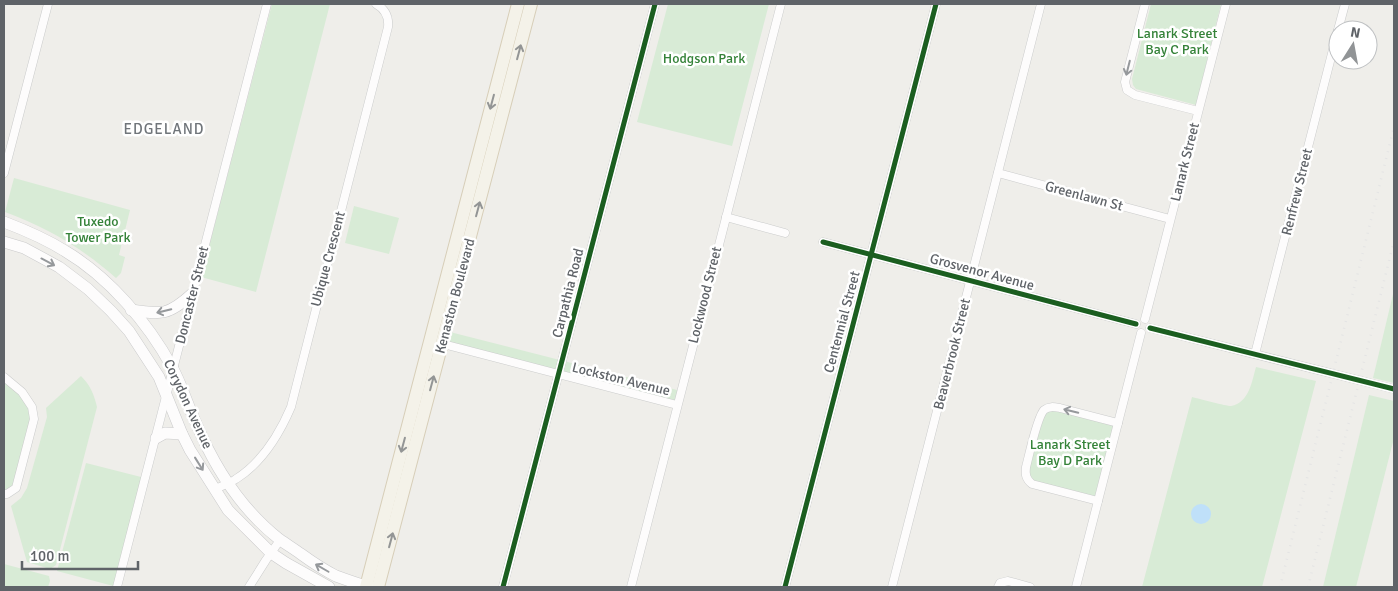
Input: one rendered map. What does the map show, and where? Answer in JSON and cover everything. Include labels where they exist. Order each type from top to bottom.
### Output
[{"type":"main road","name":"Kenaston Boulevard","points":[[367,587],[518,4]]},
{"type":"main road","name":"Kenaston Boulevard","points":[[378,587],[531,4]]},
{"type":"main road","name":"Corydon Avenue","points":[[4,222],[31,232],[67,252],[99,275],[122,298],[159,345],[173,368],[192,415],[210,452],[235,494],[280,540],[335,575],[367,587]]},
{"type":"main road","name":"Corydon Avenue","points":[[4,242],[24,248],[59,267],[88,288],[129,331],[159,377],[190,450],[228,510],[271,553],[329,587]]},
{"type":"main road","points":[[131,310],[167,312],[179,306],[192,294]]},
{"type":"main road","points":[[145,354],[159,345]]},
{"type":"main road","points":[[177,421],[192,415]]},
{"type":"main road","points":[[156,438],[165,433],[182,434]]},
{"type":"street","points":[[4,173],[48,4]]},
{"type":"street","name":"Doncaster Street","points":[[117,587],[267,4]]},
{"type":"street","name":"Ubique Crescent","points":[[215,489],[237,479],[258,461],[283,427],[291,407],[388,27],[389,20],[386,13],[381,6],[376,4]]},
{"type":"street","name":"Carpathia Road","points":[[504,587],[655,4]]},
{"type":"street","name":"Lockwood Street","points":[[631,587],[781,4]]},
{"type":"street","name":"Centennial Street","points":[[785,587],[936,4]]},
{"type":"street","name":"Beaverbrook Street","points":[[892,587],[1042,4]]},
{"type":"street","points":[[1145,4],[1125,82],[1128,90],[1135,95],[1198,110]]},
{"type":"street","name":"Lanark Street","points":[[1145,319],[1226,4]]},
{"type":"street","name":"Renfrew Street","points":[[1341,20],[1345,4]]},
{"type":"street","name":"Renfrew Street","points":[[1255,354],[1328,69]]},
{"type":"street","name":"Greenlawn St","points":[[998,173],[1170,219]]},
{"type":"street","points":[[726,216],[785,233]]},
{"type":"street","name":"Grosvenor Avenue","points":[[823,242],[1136,324]]},
{"type":"street","points":[[1145,319],[1150,328],[1146,333],[1141,333],[1136,329],[1136,324],[1140,320],[1145,319]]},
{"type":"street","points":[[1150,328],[1394,389]]},
{"type":"street","points":[[1076,587],[1141,333]]},
{"type":"street","name":"Lockston Avenue","points":[[443,344],[677,405]]},
{"type":"street","points":[[4,376],[22,392],[32,407],[34,419],[16,488],[4,494]]},
{"type":"street","points":[[1098,501],[1032,484],[1027,479],[1026,467],[1038,422],[1041,414],[1046,409],[1052,407],[1060,408],[1118,422]]},
{"type":"street","points":[[249,587],[280,540]]},
{"type":"street","points":[[998,587],[1000,583],[1008,581],[1030,587]]},
{"type":"green space","points":[[272,4],[330,4],[256,292],[201,277]]},
{"type":"green space","name":"Hodgson Park","points":[[668,4],[769,4],[732,146],[637,122]]},
{"type":"green space","name":"Lanark Street Bay C Park","points":[[1151,4],[1221,4],[1196,105],[1136,89],[1133,85],[1132,79]]},
{"type":"green space","name":"Tuxedo Tower Park","points":[[14,178],[130,210],[119,255],[125,257],[121,273],[116,278],[90,257],[64,240],[36,225],[5,212]]},
{"type":"green space","points":[[354,206],[399,218],[389,254],[345,243]]},
{"type":"green space","points":[[1394,290],[1394,383],[1373,378]]},
{"type":"green space","points":[[446,331],[681,391],[677,405],[443,344]]},
{"type":"green space","points":[[1256,367],[1316,381],[1262,587],[1142,587],[1192,397],[1228,406],[1237,404],[1242,401],[1249,391]]},
{"type":"green space","points":[[81,376],[91,390],[97,407],[56,565],[50,569],[27,562],[11,506],[21,498],[27,488],[47,417],[46,408]]},
{"type":"green space","points":[[4,377],[22,392],[34,419],[16,488],[4,494]]},
{"type":"green space","points":[[1369,395],[1394,401],[1393,442],[1356,587],[1323,587]]},
{"type":"green space","name":"Lanark Street Bay D Park","points":[[1046,409],[1118,423],[1098,501],[1032,484],[1026,467]]},
{"type":"green space","points":[[86,463],[145,478],[117,587],[57,571]]},
{"type":"green space","points":[[4,564],[49,576],[48,587],[4,587]]},
{"type":"water","points":[[1201,504],[1208,507],[1211,514],[1208,521],[1201,524],[1194,521],[1191,514],[1194,507]]},
{"type":"railway","points":[[1280,587],[1394,127]]},
{"type":"railway","points":[[1308,587],[1394,241]]},
{"type":"cycle path","points":[[503,587],[655,4]]},
{"type":"cycle path","points":[[785,587],[936,4]]},
{"type":"cycle path","points":[[823,242],[1136,324]]},
{"type":"cycle path","points":[[1150,328],[1394,389]]},
{"type":"district","name":"EDGELAND","points":[[164,129]]}]
